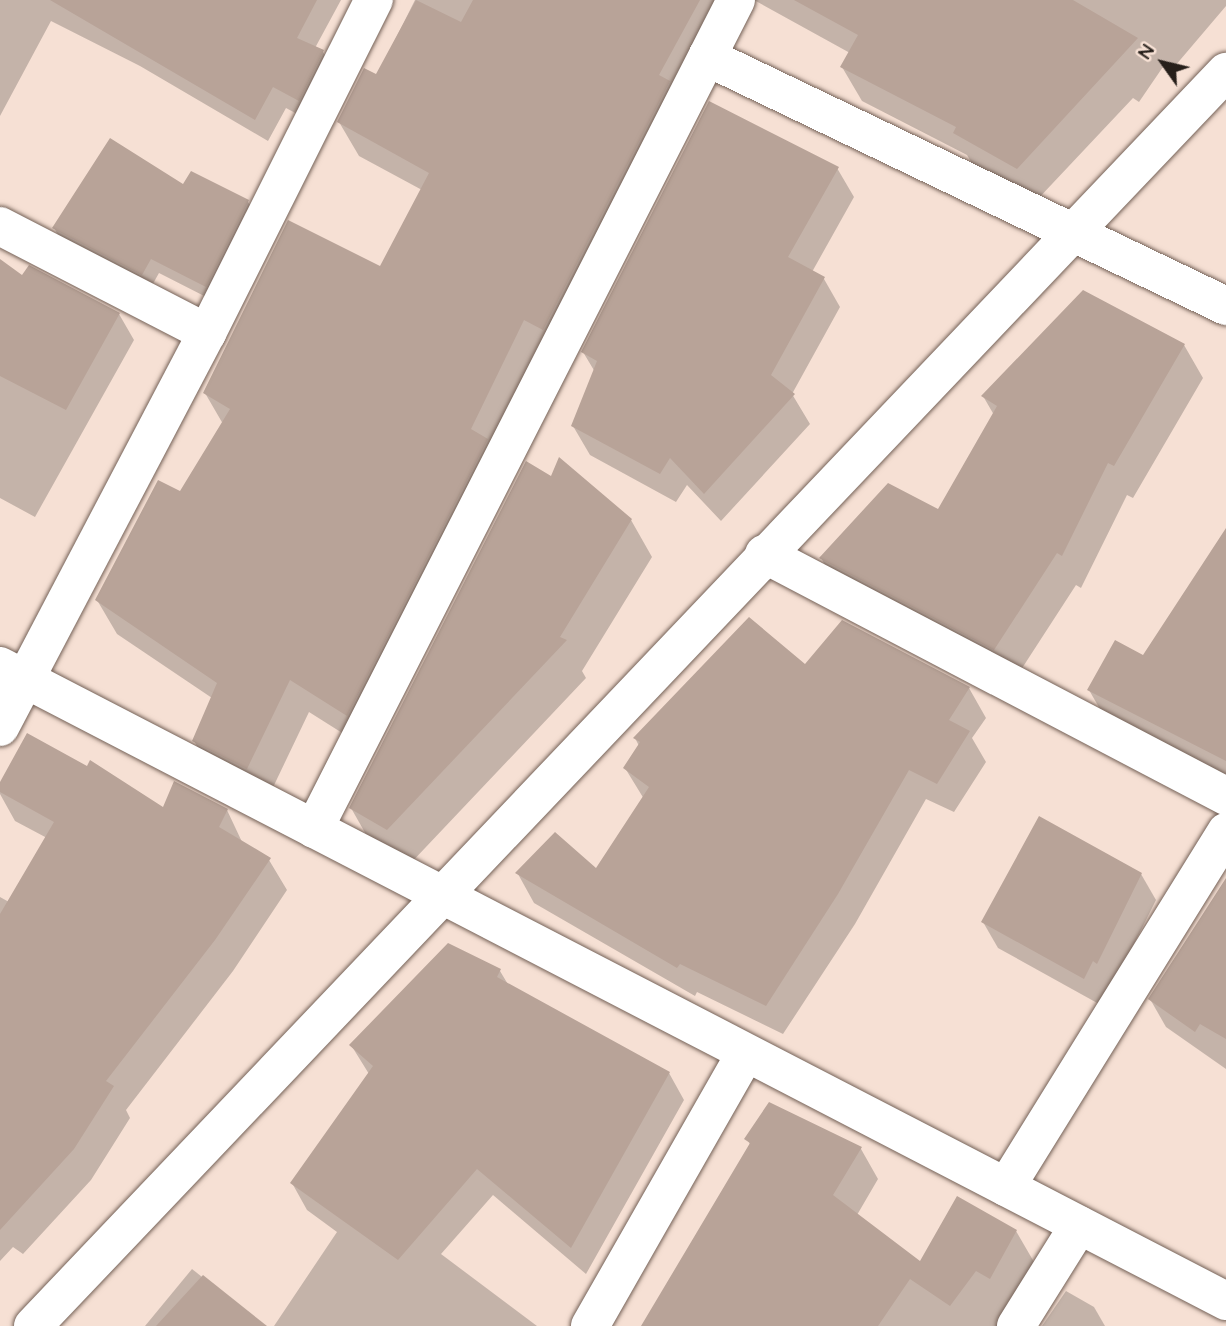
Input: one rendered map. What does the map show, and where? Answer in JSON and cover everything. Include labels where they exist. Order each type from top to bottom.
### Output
[{"type":"street","points":[[0,727],[13,673],[206,333],[374,0]]},
{"type":"street","points":[[314,829],[736,0]]},
{"type":"street","points":[[707,57],[1226,306]]},
{"type":"street","points":[[33,1326],[1070,231],[1226,72]]},
{"type":"street","points":[[0,226],[206,333]]},
{"type":"street","points":[[764,554],[1226,796]]},
{"type":"street","points":[[13,673],[1079,1225],[1219,1309]]},
{"type":"street","points":[[1006,1187],[1226,832]]},
{"type":"street","points":[[590,1326],[746,1053]]},
{"type":"street","points":[[1016,1326],[1079,1225]]},
{"type":"building","points":[[50,0],[317,0],[297,38],[324,50],[299,101],[273,87],[255,120]]},
{"type":"building","points":[[416,0],[461,22],[473,0],[700,0],[659,75],[670,81],[543,330],[524,320],[471,429],[488,439],[347,716],[290,680],[247,769],[192,741],[217,683],[95,600],[158,480],[180,491],[230,409],[203,393],[288,220],[380,266],[429,173],[337,122],[364,68],[376,74]]},
{"type":"building","points":[[794,0],[1073,0],[1138,38],[1017,169],[953,133],[956,127],[840,67],[858,35]]},
{"type":"building","points":[[709,101],[839,167],[788,257],[825,277],[771,375],[795,394],[704,494],[670,458],[660,474],[571,426],[597,361],[581,352]]},
{"type":"building","points":[[110,138],[183,184],[191,171],[249,200],[206,287],[151,259],[142,275],[52,228]]},
{"type":"building","points":[[0,259],[22,275],[29,265],[120,313],[66,410],[0,376]]},
{"type":"building","points":[[1083,290],[1185,344],[1114,466],[1108,463],[1062,556],[1057,553],[994,650],[819,558],[888,483],[938,509],[997,406],[981,396]]},
{"type":"building","points":[[559,457],[632,519],[560,637],[567,640],[387,830],[349,808],[526,461],[551,476]]},
{"type":"building","points":[[1226,528],[1226,761],[1087,690],[1115,640],[1143,655]]},
{"type":"building","points":[[749,617],[805,664],[842,620],[970,687],[949,720],[970,731],[937,784],[909,770],[838,894],[766,1006],[680,964],[677,968],[515,873],[555,832],[596,868],[649,787],[623,768],[640,742],[633,738]]},
{"type":"building","points":[[27,733],[87,766],[90,760],[163,807],[174,781],[228,809],[219,827],[271,858],[215,940],[106,1081],[114,1086],[74,1149],[0,1230],[0,914],[54,822],[0,792],[0,782]]},
{"type":"building","points":[[1039,816],[1142,873],[1097,964],[1093,961],[1084,979],[981,922]]},
{"type":"building","points":[[1226,878],[1226,1039],[1200,1024],[1195,1032],[1148,999]]},
{"type":"building","points":[[448,943],[501,969],[497,977],[670,1072],[571,1248],[477,1169],[398,1260],[290,1183],[373,1066],[349,1045]]},
{"type":"building","points":[[769,1102],[862,1147],[833,1195],[920,1261],[957,1196],[1017,1230],[990,1279],[976,1271],[950,1306],[910,1279],[878,1326],[641,1326],[750,1143],[744,1139]]},
{"type":"building","points":[[203,1275],[267,1326],[156,1326]]}]
